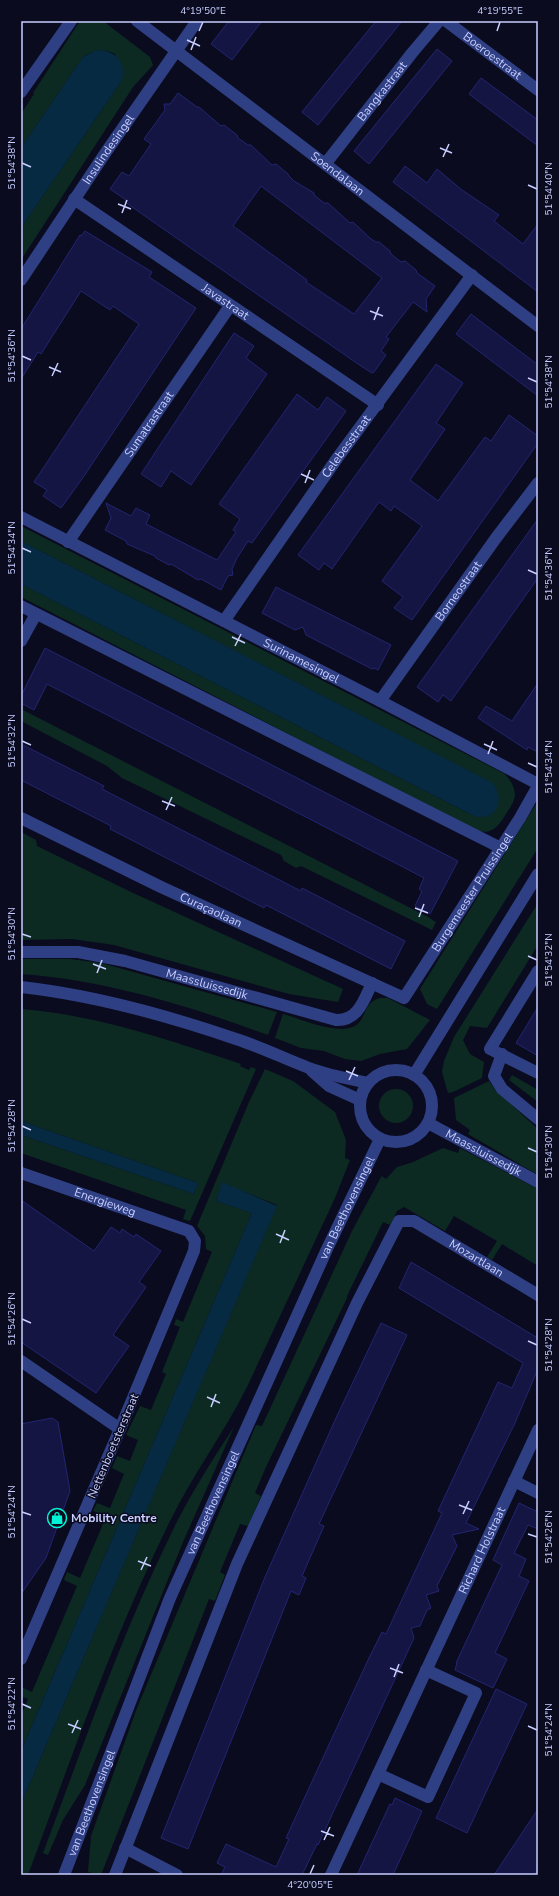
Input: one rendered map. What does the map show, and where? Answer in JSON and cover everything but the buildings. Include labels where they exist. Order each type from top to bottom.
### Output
[{"type":"street","points":[[21,92],[71,21]]},
{"type":"street","name":"Soendalaan","points":[[137,21],[326,163],[538,326]]},
{"type":"street","name":"Insulindesingel","points":[[21,280],[74,199],[197,21]]},
{"type":"street","name":"Bangkastraat","points":[[326,163],[412,53],[439,21]]},
{"type":"street","name":"Boeroestraat","points":[[446,21],[538,90]]},
{"type":"street","name":"Javastraat","points":[[74,199],[378,405]]},
{"type":"street","name":"Celebesstraat","points":[[224,621],[338,457],[378,405],[472,275]]},
{"type":"street","name":"Sumatrastraat","points":[[68,542],[230,306]]},
{"type":"street","name":"Borneostraat","points":[[380,701],[496,538],[538,483]]},
{"type":"street","name":"Surinamesingel","points":[[21,517],[380,701],[538,785]]},
{"type":"street","points":[[21,606],[500,848]]},
{"type":"street","points":[[21,641],[36,614]]},
{"type":"street","name":"Burgemeester Pruissingel","points":[[404,998],[500,848],[538,785]]},
{"type":"street","name":"Curaçaolaan","points":[[21,818],[161,887],[404,998]]},
{"type":"street","points":[[414,1075],[538,874]]},
{"type":"street","name":"Maassluissedijk","points":[[21,952],[78,952],[125,961],[336,1020],[345,1020],[358,1011],[372,983]]},
{"type":"street","points":[[538,970],[490,1048],[538,1073]]},
{"type":"street","points":[[21,987],[55,991],[101,1000],[184,1022],[267,1050],[310,1068],[368,1083]]},
{"type":"street","points":[[502,1054],[494,1076],[502,1089],[538,1119]]},
{"type":"street","points":[[310,1068],[329,1086],[360,1100]]},
{"type":"street","points":[[398,1070],[414,1075],[423,1082],[429,1091],[432,1102],[432,1113],[428,1123],[416,1137],[398,1143],[380,1139],[373,1135],[364,1123],[360,1108],[360,1100],[368,1083],[382,1073],[390,1071],[398,1070]]},
{"type":"street","name":"Maassluissedijk","points":[[428,1123],[538,1182]]},
{"type":"street","name":"van Beethovensingel","points":[[64,1875],[170,1598],[327,1249],[380,1139]]},
{"type":"street","name":"Energieweg","points":[[21,1173],[189,1231]]},
{"type":"street","name":"Mozartlaan","points":[[125,1848],[229,1583],[255,1522],[376,1262],[399,1221],[414,1221],[538,1295]]},
{"type":"street","name":"Nettenboetsterstraat","points":[[21,1659],[120,1429],[194,1251],[195,1241],[189,1231]]},
{"type":"street","points":[[21,1361],[120,1429]]},
{"type":"street","name":"Richard Holstraat","points":[[331,1875],[538,1430]]},
{"type":"street","points":[[514,1482],[538,1493]]},
{"type":"street","points":[[378,1774],[428,1797],[473,1700],[476,1693],[426,1670]]},
{"type":"street","points":[[115,1875],[125,1848],[177,1875]]},
{"type":"green space","points":[[80,21],[103,21],[150,57],[153,65],[133,87],[21,260],[21,228],[122,80],[115,54],[103,50],[83,57],[21,148],[21,114]]},
{"type":"green space","points":[[21,526],[505,774],[512,783],[515,794],[511,807],[494,829],[486,832],[476,830],[21,597],[21,584],[474,816],[490,815],[497,806],[492,783],[21,541]]},
{"type":"green space","points":[[21,709],[428,917],[436,922],[432,930],[301,866],[296,868],[284,861],[281,855],[122,778],[107,766],[21,721]]},
{"type":"green space","points":[[538,801],[538,848],[437,1009],[427,1004],[420,989]]},
{"type":"green space","points":[[21,832],[36,840],[37,846],[131,892],[343,989],[338,1002],[289,994],[114,945],[72,939],[21,940]]},
{"type":"green space","points":[[538,903],[538,945],[487,1028],[470,1026],[463,1040],[470,1054],[484,1062],[482,1078],[448,1093],[442,1072],[444,1061],[454,1037]]},
{"type":"green space","points":[[21,959],[70,959],[101,963],[277,1012],[268,1035],[208,1014],[116,988],[53,977],[21,974]]},
{"type":"green space","points":[[380,998],[388,998],[430,1020],[407,1049],[380,1054],[361,1061],[345,1059],[324,1051],[301,1048],[275,1038],[283,1014],[324,1027],[346,1029],[355,1026],[361,1020],[370,1003]]},
{"type":"green space","points":[[21,1009],[49,1012],[105,1023],[214,1055],[241,1064],[240,1066],[249,1070],[251,1067],[256,1069],[190,1221],[183,1219],[186,1210],[21,1153],[21,1135],[194,1194],[198,1183],[21,1121]]},
{"type":"green space","points":[[265,1069],[293,1081],[335,1112],[346,1140],[345,1158],[350,1160],[335,1198],[247,1387],[179,1504],[150,1564],[130,1608],[94,1696],[28,1875],[21,1875],[21,1804],[277,1205],[222,1183],[216,1201],[252,1213],[21,1751],[21,1716],[28,1699],[21,1696],[21,1687],[32,1692],[77,1586],[64,1580],[67,1572],[80,1578],[106,1517],[93,1511],[97,1503],[110,1508],[124,1474],[112,1468],[117,1456],[130,1461],[138,1440],[126,1435],[140,1406],[151,1410],[166,1374],[162,1372],[180,1327],[174,1325],[176,1319],[183,1322],[212,1252],[206,1249],[205,1236],[197,1226],[249,1102]]},
{"type":"green space","points":[[512,1075],[538,1090],[538,1102],[509,1080]]},
{"type":"green space","points":[[489,1081],[496,1091],[538,1129],[538,1175],[468,1134],[470,1130],[456,1120],[454,1098]]},
{"type":"green space","points":[[393,1089],[399,1089],[403,1090],[410,1096],[413,1106],[412,1113],[406,1120],[399,1123],[393,1123],[389,1122],[382,1116],[379,1109],[379,1103],[380,1099],[386,1092]]},
{"type":"green space","points":[[443,1148],[458,1153],[460,1148],[538,1189],[538,1266],[502,1244],[492,1260],[487,1257],[497,1241],[454,1216],[445,1231],[404,1207],[397,1211],[390,1225],[383,1222],[266,1467],[255,1493],[261,1496],[248,1526],[240,1524],[220,1572],[225,1575],[215,1601],[209,1599],[101,1875],[88,1872],[91,1836],[137,1708],[256,1425],[262,1426],[352,1231],[382,1176],[386,1179],[397,1167],[413,1162]]},
{"type":"green space","points":[[234,1427],[183,1542],[85,1785],[63,1820],[48,1855],[43,1853],[118,1653],[152,1575],[184,1508]]},
{"type":"water","points":[[100,50],[111,53],[119,59],[123,68],[122,80],[21,228],[21,148],[83,57]]},
{"type":"water","points":[[21,541],[493,783],[497,789],[497,808],[488,816],[474,816],[21,584]]},
{"type":"water","points":[[21,1121],[198,1183],[194,1194],[21,1135]]},
{"type":"water","points":[[222,1182],[277,1206],[21,1804],[21,1751],[252,1213],[216,1201]]},
{"type":"place","name":"Mobility Centre","points":[[57,1518]]}]
